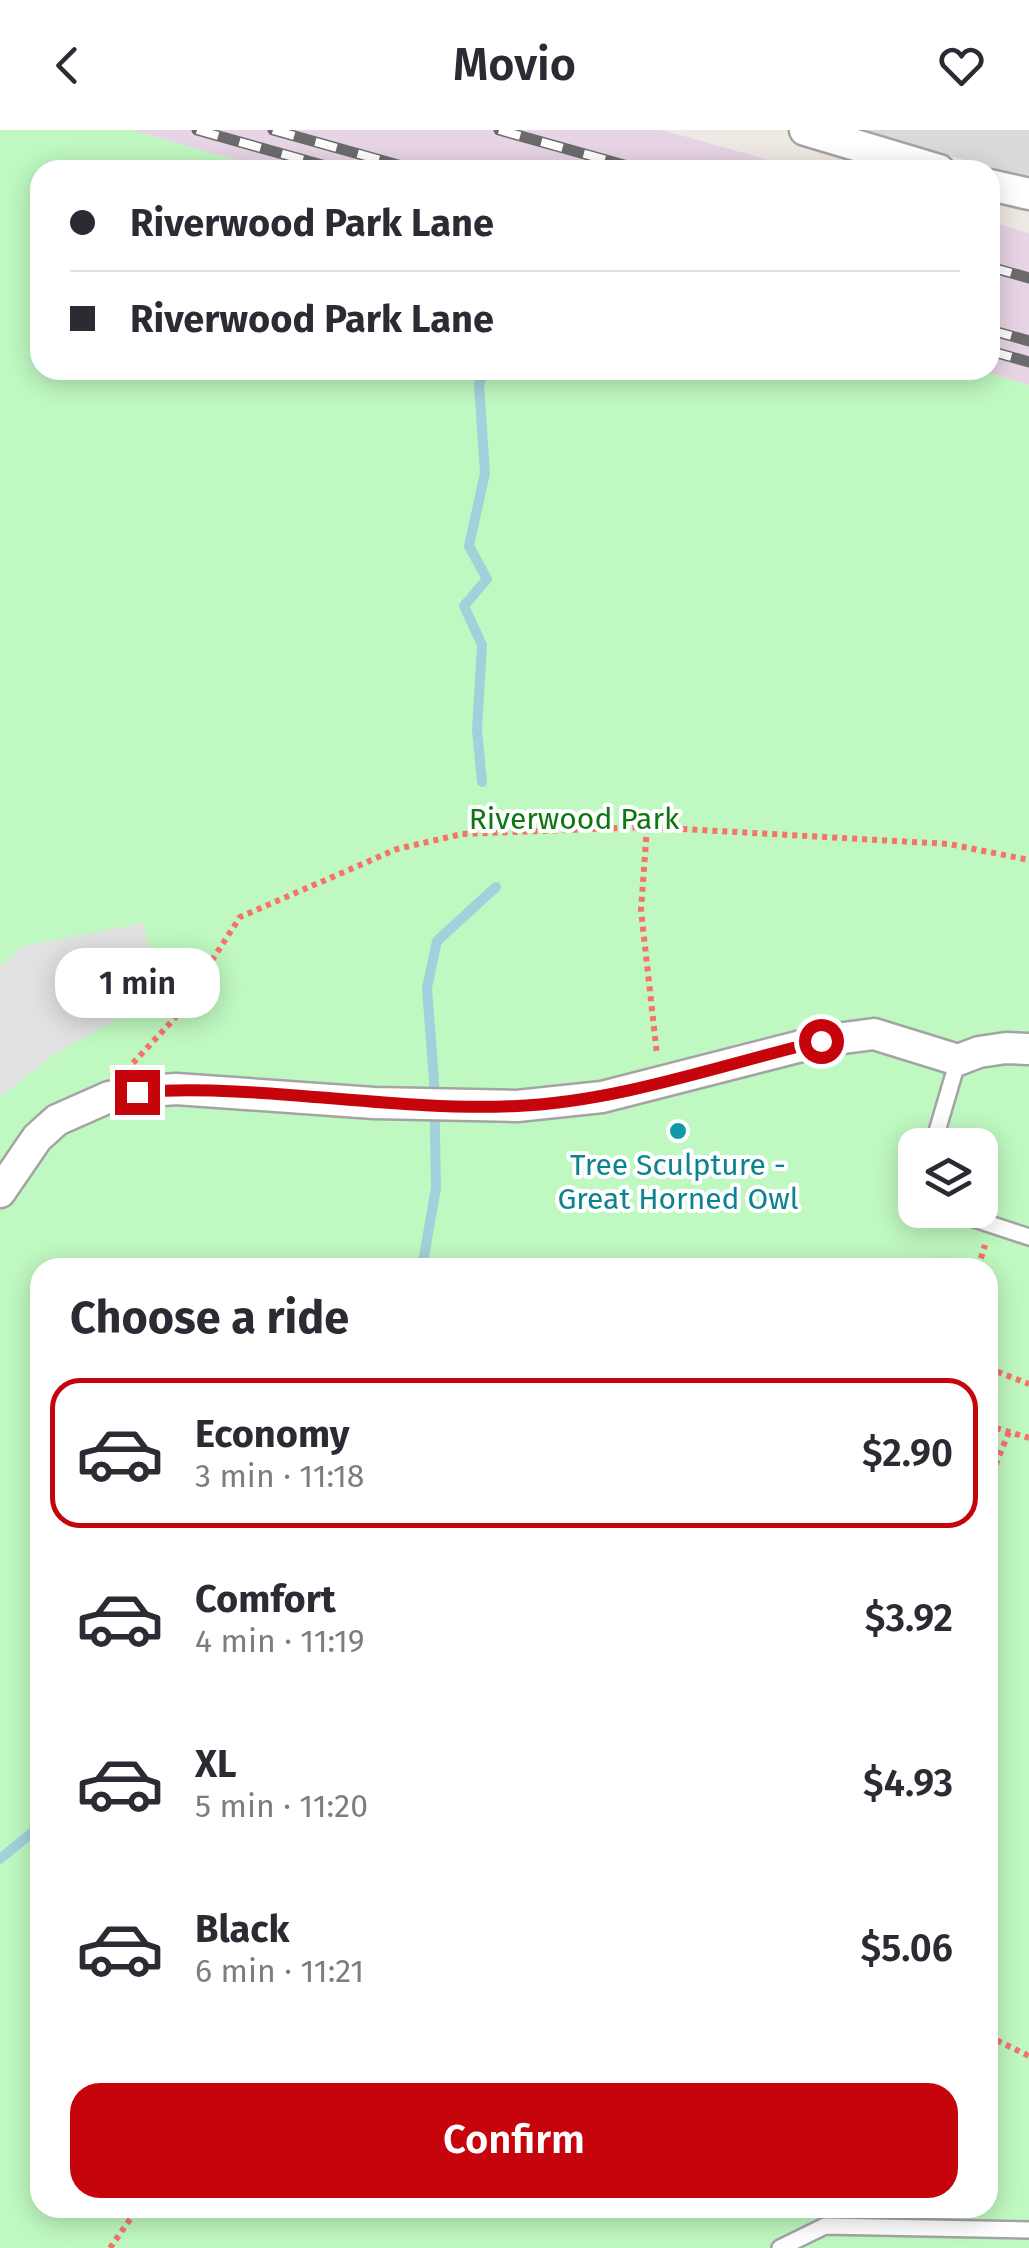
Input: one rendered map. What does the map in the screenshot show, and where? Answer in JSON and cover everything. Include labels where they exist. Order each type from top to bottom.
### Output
[{"type":"street","points":[[805,130],[906,160]]},
{"type":"street","points":[[1000,187],[1029,194]]},
{"type":"street","points":[[0,1192],[37,1138],[57,1120],[109,1097],[176,1089],[374,1103],[516,1106],[602,1097],[821,1041],[874,1034],[958,1060],[978,1052],[1029,1049]]},
{"type":"lane","points":[[937,1128],[958,1060]]},
{"type":"lane","points":[[998,1227],[1029,1238]]},
{"type":"lane","points":[[780,2248],[825,2226],[1029,2230]]},
{"type":"path","points":[[124,1070],[174,1019],[240,917],[397,849],[462,834],[647,827],[948,844],[1029,860]]},
{"type":"path","points":[[647,827],[641,910],[660,1084]]},
{"type":"path","points":[[998,1372],[1029,1384]]},
{"type":"path","points":[[998,1428],[1029,1438]]},
{"type":"path","points":[[998,1458],[1009,1432]]},
{"type":"path","points":[[998,2041],[1029,2056]]},
{"type":"path","points":[[110,2248],[131,2218]]},
{"type":"shaded area","points":[[130,130],[662,130],[768,160],[236,160]]},
{"type":"shaded area","points":[[859,130],[1029,130],[1029,178],[1000,170],[1000,160],[965,160]]},
{"type":"shaded area","points":[[1000,225],[1029,233],[1029,385],[1000,377]]},
{"type":"shaded area","points":[[144,923],[157,996],[55,1054],[0,1097],[0,967],[23,946]]},
{"type":"green space","name":"Riverwood Park","points":[[0,130],[130,130],[236,160],[30,160],[30,380],[1000,380],[1000,377],[1029,385],[1029,2248],[0,2248]]},
{"type":"waterway","points":[[481,380],[485,473],[469,546],[487,579],[464,606],[482,645],[477,730],[482,782]]},
{"type":"waterway","points":[[424,1258],[436,1188],[427,988],[437,941],[496,887]]},
{"type":"waterway","points":[[0,1859],[30,1834]]},
{"type":"railway","points":[[197,130],[304,160]]},
{"type":"railway","points":[[273,130],[380,160]]},
{"type":"railway","points":[[499,130],[606,160]]},
{"type":"railway","points":[[1000,270],[1029,278]]},
{"type":"railway","points":[[1000,333],[1029,341]]},
{"type":"railway","points":[[1000,354],[1029,362]]},
{"type":"place","name":"Tree Sculpture - Great Horned Owl","points":[[678,1131]]},
{"type":"route","points":[[137,1092],[176,1089],[374,1103],[516,1106],[602,1097],[821,1041]]}]
